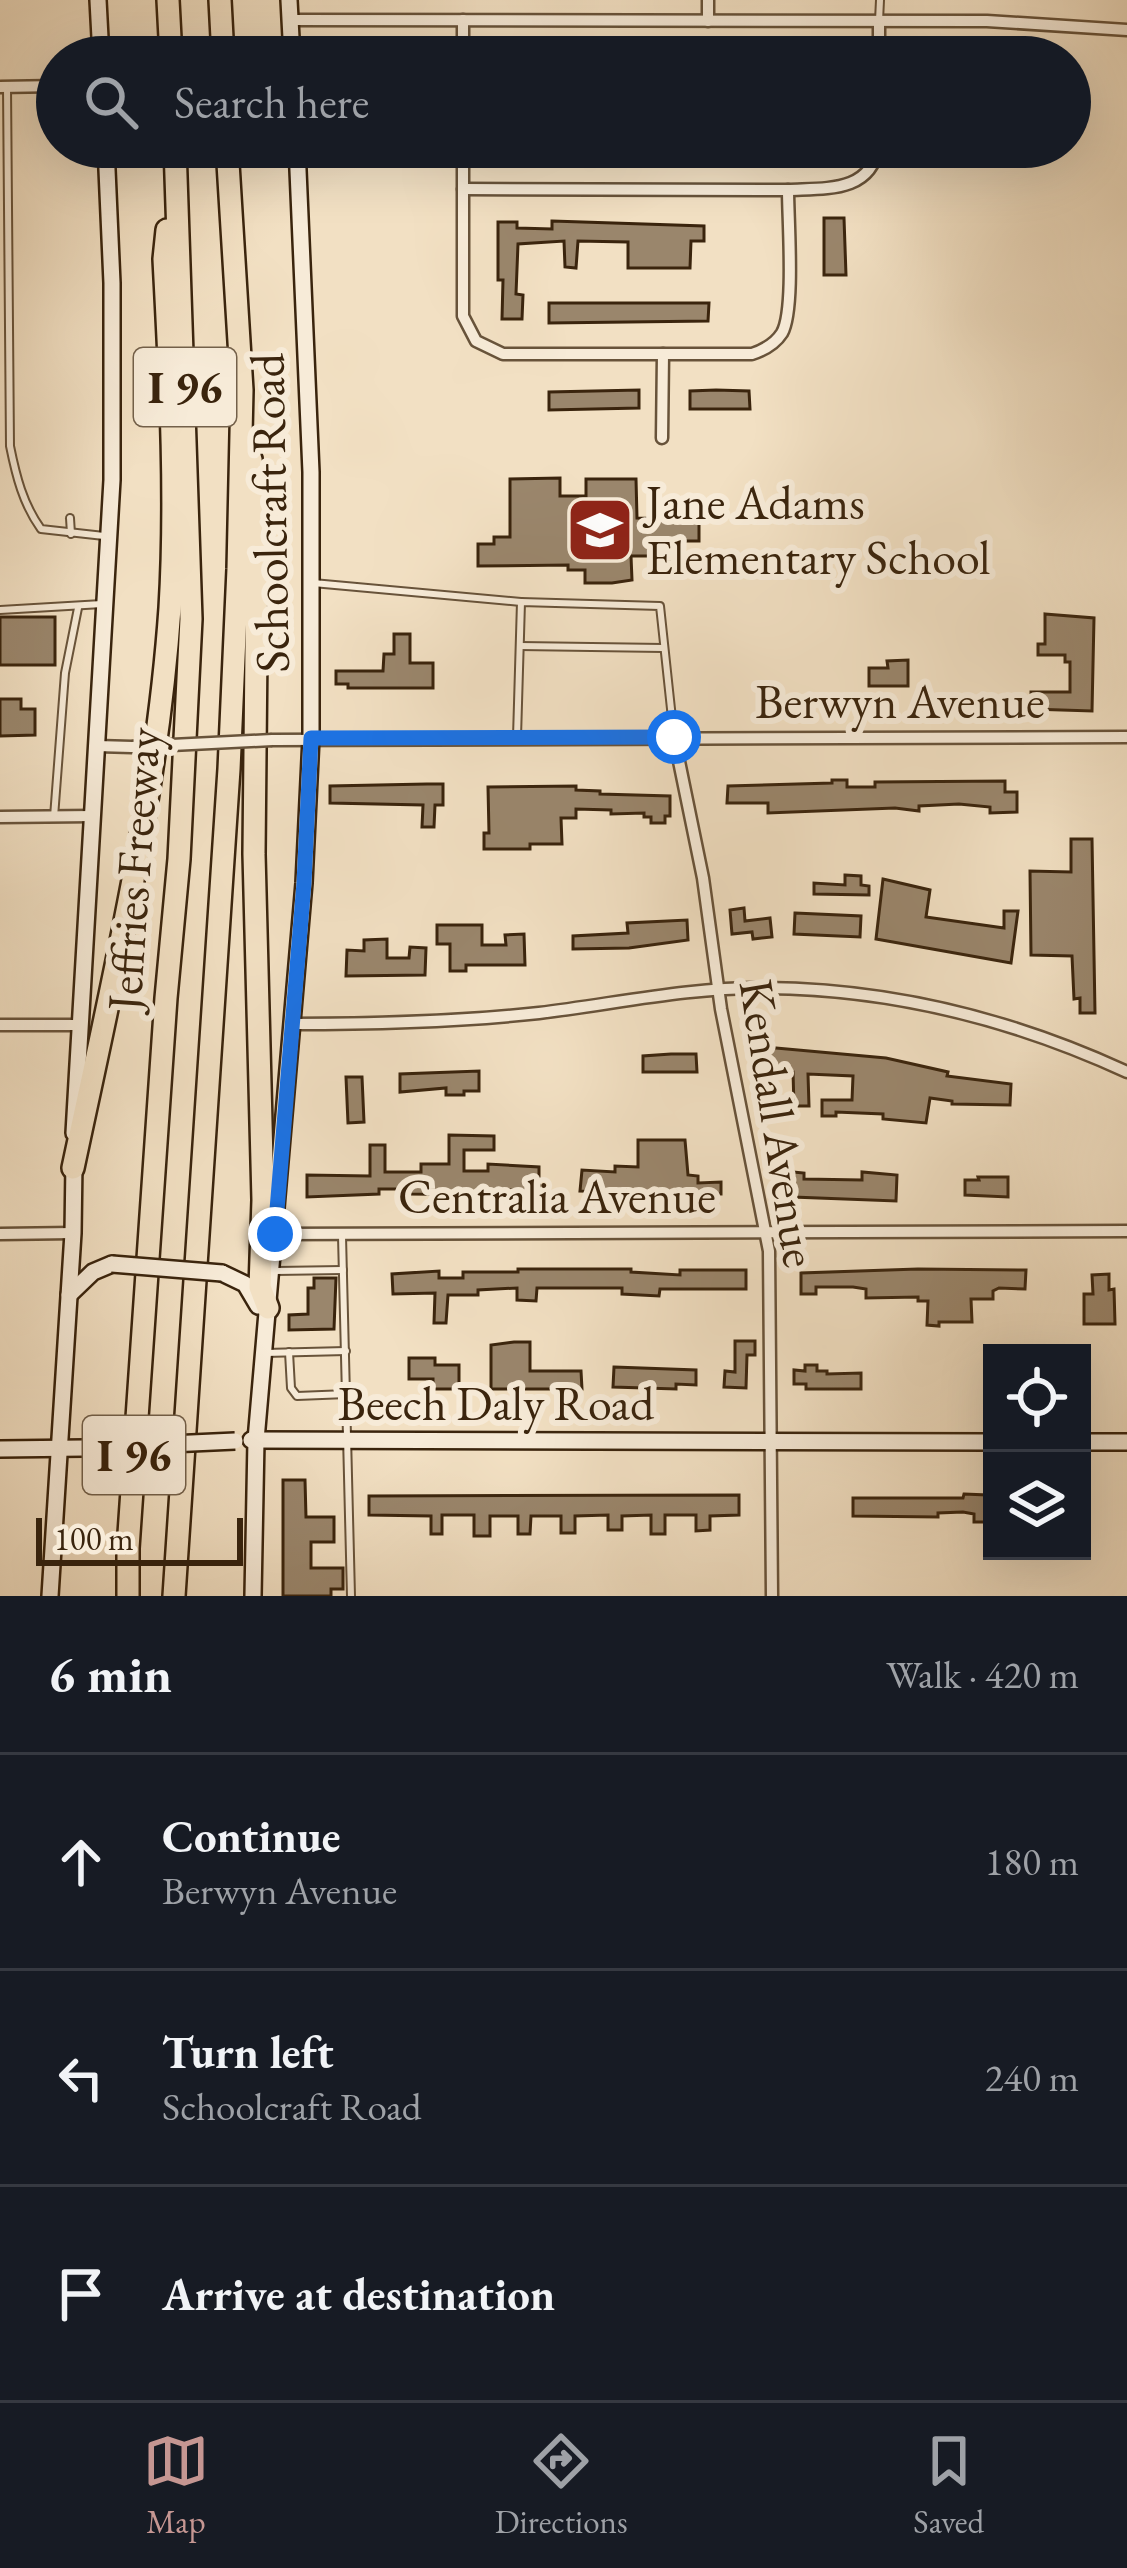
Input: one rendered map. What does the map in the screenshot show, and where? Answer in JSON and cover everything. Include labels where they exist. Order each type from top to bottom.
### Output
[{"type":"highway","points":[[168,0],[169,36]]},
{"type":"highway","points":[[220,0],[222,36]]},
{"type":"highway","points":[[74,1168],[138,844],[166,646],[172,464],[164,260],[173,168]]},
{"type":"highway","name":"Jeffries Freeway","points":[[128,1596],[184,791],[191,619],[176,168]]},
{"type":"highway","name":"Jeffries Freeway","points":[[174,1596],[229,769],[242,390],[228,168]]},
{"type":"highway","points":[[242,390],[257,547],[254,854],[263,1176],[260,1287],[268,1308]]},
{"type":"main road","points":[[98,0],[100,36]]},
{"type":"main road","points":[[289,0],[291,36]]},
{"type":"main road","points":[[50,1596],[109,536],[114,393],[107,168]]},
{"type":"main road","name":"Schoolcraft Road","points":[[253,1596],[256,1440],[293,1024],[311,738],[313,584],[298,168]]},
{"type":"main road","points":[[69,1295],[93,1272],[112,1264],[223,1274],[245,1284],[254,1295],[266,1332]]},
{"type":"main road","name":"Beech Daly Road","points":[[0,1449],[256,1440],[983,1442]]},
{"type":"main road","points":[[1091,1442],[1127,1442]]},
{"type":"street","points":[[708,20],[709,0]]},
{"type":"street","points":[[290,20],[1048,23],[1127,30]]},
{"type":"street","points":[[463,20],[463,36]]},
{"type":"street","points":[[879,21],[879,36]]},
{"type":"street","points":[[3,87],[36,86]]},
{"type":"street","points":[[463,168],[463,316],[476,341],[503,354],[752,354],[779,338],[788,316],[788,190]]},
{"type":"street","points":[[463,190],[788,190],[854,183],[870,168]]},
{"type":"street","points":[[662,438],[663,354]]},
{"type":"street","name":"Berwyn Avenue","points":[[97,746],[311,738],[1127,736]]},
{"type":"street","name":"Kendall Avenue","points":[[674,737],[767,1232],[772,1319],[772,1596]]},
{"type":"street","points":[[0,817],[93,816]]},
{"type":"street","points":[[293,1024],[474,1020],[719,989],[830,990],[937,1006],[1047,1038],[1127,1072]]},
{"type":"street","points":[[0,1025],[80,1025]]},
{"type":"street","name":"Centralia Avenue","points":[[275,1234],[1127,1231]]},
{"type":"street","points":[[0,1234],[73,1233]]},
{"type":"lane","points":[[879,21],[880,0]]},
{"type":"lane","points":[[3,87],[10,446],[28,510],[41,529],[109,536]]},
{"type":"lane","points":[[70,518],[71,534]]},
{"type":"lane","points":[[313,584],[521,602],[660,606],[674,737]]},
{"type":"lane","points":[[517,737],[521,602]]},
{"type":"lane","points":[[0,610],[105,604]]},
{"type":"lane","points":[[54,817],[65,673],[78,608]]},
{"type":"lane","points":[[520,646],[663,649]]},
{"type":"lane","points":[[342,1232],[351,1596]]},
{"type":"lane","points":[[271,1271],[343,1270]]},
{"type":"lane","points":[[264,1352],[327,1355],[346,1351]]},
{"type":"lane","points":[[289,1352],[291,1388],[297,1396],[328,1390],[347,1394]]},
{"type":"building","points":[[824,218],[844,218],[846,275],[824,275]]},
{"type":"building","points":[[552,221],[704,226],[704,241],[691,241],[690,268],[628,268],[628,242],[578,241],[576,268],[565,267],[564,241],[518,244],[516,294],[523,295],[522,319],[502,319],[498,222],[552,229]]},
{"type":"building","points":[[549,303],[709,303],[708,321],[549,323]]},
{"type":"building","points":[[639,390],[639,408],[549,410],[549,392]]},
{"type":"building","points":[[690,391],[749,391],[750,409],[690,409]]},
{"type":"building","points":[[560,478],[560,496],[586,496],[586,479],[636,479],[637,518],[699,519],[699,541],[676,541],[676,563],[631,556],[632,580],[612,583],[585,583],[585,570],[568,570],[568,565],[478,566],[478,544],[510,537],[510,479]]},
{"type":"building","points":[[1045,614],[1094,618],[1092,711],[1031,709],[1031,692],[1070,692],[1070,662],[1065,662],[1065,655],[1038,655],[1038,644],[1045,644]]},
{"type":"building","points":[[0,617],[55,617],[55,665],[0,665]]},
{"type":"building","points":[[394,634],[410,634],[410,663],[433,663],[433,688],[336,684],[336,671],[383,671],[384,654],[394,654]]},
{"type":"building","points":[[908,660],[908,686],[869,686],[869,668],[888,668],[887,661]]},
{"type":"building","points":[[0,699],[21,699],[21,709],[35,709],[35,735],[0,736]]},
{"type":"building","points":[[847,780],[847,787],[875,787],[875,782],[1005,781],[1005,792],[1017,792],[1017,812],[990,813],[990,807],[959,804],[919,806],[919,811],[768,813],[768,803],[727,803],[728,786]]},
{"type":"building","points":[[443,784],[443,805],[435,805],[434,827],[422,827],[423,805],[330,803],[330,786]]},
{"type":"building","points":[[576,786],[576,790],[600,794],[670,796],[670,816],[665,816],[665,823],[651,823],[644,813],[576,809],[576,818],[561,818],[562,844],[484,849],[484,833],[489,833],[488,787]]},
{"type":"building","points":[[1071,839],[1092,839],[1095,1013],[1080,1013],[1080,998],[1074,999],[1072,956],[1031,955],[1030,871],[1071,872]]},
{"type":"building","points":[[845,875],[861,876],[869,895],[814,894],[814,883],[845,885]]},
{"type":"building","points":[[883,879],[930,890],[926,917],[1004,928],[1004,911],[1018,911],[1011,963],[876,939]]},
{"type":"building","points":[[744,908],[745,921],[770,918],[772,937],[732,934],[730,910]]},
{"type":"building","points":[[795,913],[861,916],[860,937],[794,934]]},
{"type":"building","points":[[687,920],[688,940],[573,949],[573,936],[628,933],[627,923]]},
{"type":"building","points":[[437,925],[482,925],[482,945],[506,945],[505,935],[524,934],[525,965],[466,965],[466,971],[450,971],[450,944],[437,944]]},
{"type":"building","points":[[387,939],[387,958],[409,958],[410,947],[426,948],[425,975],[346,976],[347,950],[364,951],[364,940]]},
{"type":"building","points":[[765,1047],[886,1058],[948,1072],[947,1076],[1011,1084],[1010,1105],[952,1104],[930,1098],[926,1123],[883,1119],[883,1114],[822,1116],[822,1100],[852,1100],[853,1076],[808,1074],[809,1106],[794,1106],[793,1072],[764,1071]]},
{"type":"building","points":[[696,1054],[697,1072],[643,1072],[643,1056]]},
{"type":"building","points":[[479,1071],[479,1091],[464,1091],[464,1095],[446,1095],[446,1088],[400,1092],[400,1074]]},
{"type":"building","points":[[346,1077],[362,1077],[364,1122],[348,1123]]},
{"type":"building","points":[[449,1135],[494,1136],[494,1150],[464,1150],[464,1171],[488,1171],[488,1164],[539,1167],[539,1190],[506,1190],[506,1195],[379,1189],[379,1194],[307,1197],[307,1175],[370,1176],[370,1145],[385,1145],[385,1172],[421,1172],[421,1164],[449,1164]]},
{"type":"building","points":[[638,1140],[685,1140],[688,1175],[698,1176],[698,1183],[721,1182],[721,1194],[580,1191],[582,1170],[615,1172],[615,1166],[638,1167]]},
{"type":"building","points":[[793,1172],[804,1173],[804,1179],[862,1180],[862,1172],[897,1175],[896,1201],[793,1197]]},
{"type":"building","points":[[1008,1177],[1008,1197],[965,1195],[965,1180]]},
{"type":"building","points":[[631,1269],[680,1275],[680,1270],[746,1270],[746,1289],[660,1289],[659,1296],[622,1294],[622,1288],[537,1288],[536,1301],[517,1300],[517,1288],[478,1290],[478,1295],[448,1295],[446,1323],[434,1323],[435,1293],[393,1294],[392,1274],[439,1271],[439,1278],[463,1278],[463,1272]]},
{"type":"building","points":[[1026,1270],[1025,1289],[999,1288],[993,1291],[993,1299],[971,1299],[972,1322],[939,1322],[939,1326],[927,1325],[928,1301],[918,1301],[918,1297],[866,1298],[866,1289],[853,1287],[816,1287],[816,1294],[801,1294],[801,1273]]},
{"type":"building","points":[[1109,1274],[1115,1324],[1084,1324],[1084,1294],[1093,1294],[1092,1275]]},
{"type":"building","points":[[314,1278],[336,1278],[334,1329],[289,1330],[289,1315],[308,1314],[308,1288],[314,1288]]},
{"type":"building","points":[[735,1341],[755,1341],[755,1355],[747,1355],[746,1388],[724,1387],[725,1371],[735,1372]]},
{"type":"building","points":[[530,1342],[530,1371],[581,1371],[582,1389],[491,1389],[491,1345]]},
{"type":"building","points":[[409,1358],[435,1358],[435,1365],[459,1365],[459,1389],[433,1389],[433,1379],[409,1379]]},
{"type":"building","points":[[805,1365],[817,1365],[817,1371],[827,1374],[861,1373],[861,1389],[806,1389],[806,1384],[794,1384],[794,1370],[805,1371]]},
{"type":"building","points":[[614,1367],[696,1370],[696,1385],[613,1387]]},
{"type":"building","points":[[283,1480],[305,1480],[306,1517],[334,1517],[334,1542],[311,1542],[311,1568],[343,1568],[343,1589],[331,1589],[331,1596],[283,1596]]},
{"type":"building","points":[[964,1494],[983,1495],[983,1522],[974,1522],[974,1514],[963,1512],[938,1513],[938,1517],[853,1516],[853,1498],[963,1498]]},
{"type":"building","points":[[739,1495],[739,1515],[710,1516],[710,1530],[696,1531],[696,1515],[665,1515],[665,1534],[651,1534],[651,1515],[622,1516],[622,1530],[608,1530],[608,1515],[575,1516],[575,1533],[561,1533],[561,1516],[531,1516],[530,1534],[518,1534],[518,1516],[490,1516],[490,1536],[474,1536],[474,1515],[442,1515],[442,1534],[431,1534],[431,1516],[369,1515],[369,1496]]},
{"type":"place","name":"Jane Adams Elementary School","points":[[600,530]]},
{"type":"route","points":[[275,1234],[311,738],[674,737]]}]
